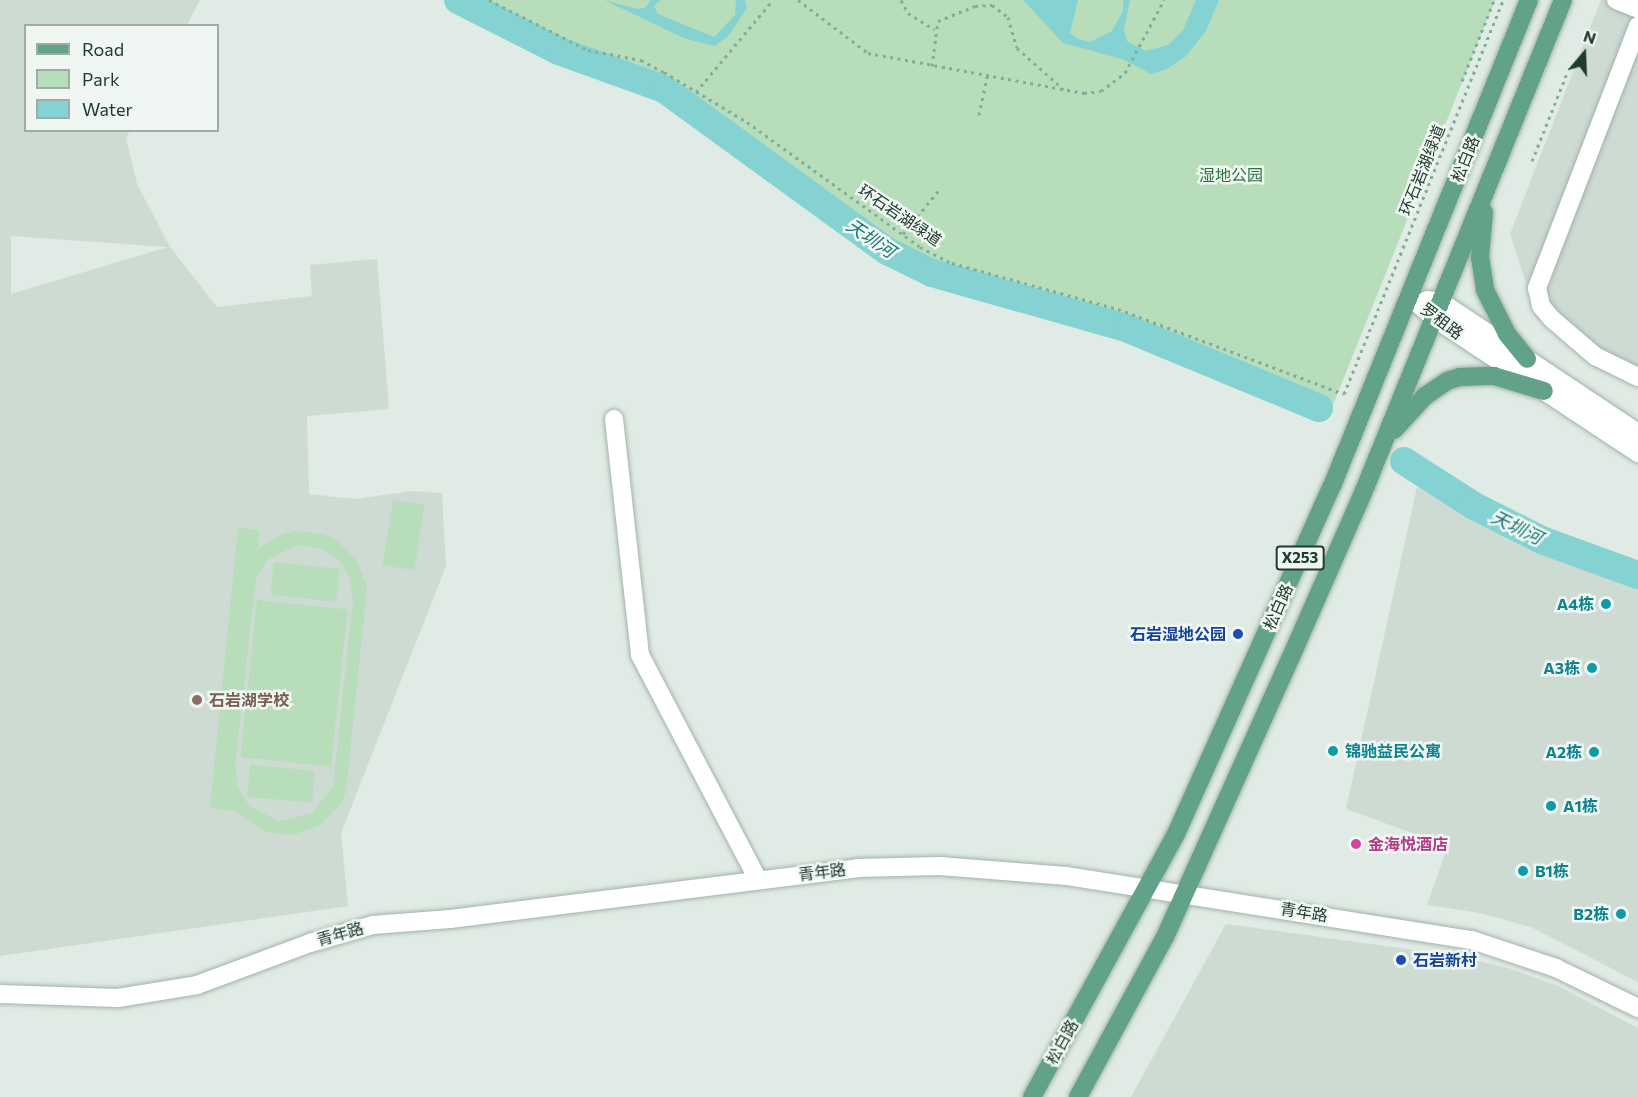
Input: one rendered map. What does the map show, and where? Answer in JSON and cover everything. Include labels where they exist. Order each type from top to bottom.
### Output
[{"type":"main road","name":"松白路","points":[[1032,1097],[1176,834],[1328,497],[1529,0]]},
{"type":"main road","name":"松白路","points":[[1078,1097],[1186,893],[1381,449],[1563,0]]},
{"type":"main road","points":[[1489,183],[1481,248],[1485,290],[1506,334],[1527,359]]},
{"type":"main road","points":[[1381,449],[1412,409],[1447,381],[1494,376],[1544,390]]},
{"type":"street","points":[[1616,0],[1638,9]]},
{"type":"street","points":[[1638,26],[1537,288],[1541,306],[1552,319],[1595,356],[1638,377]]},
{"type":"street","name":"罗租路","points":[[1410,297],[1527,359],[1638,433]]},
{"type":"street","name":"罗租路","points":[[1437,310],[1544,390],[1638,453]]},
{"type":"street","points":[[614,419],[640,654],[758,880]]},
{"type":"street","name":"青年路","points":[[0,994],[118,999],[197,985],[310,943],[373,925],[857,868],[940,866],[1067,876],[1472,940],[1556,968],[1638,1008]]},
{"type":"path","name":"环石岩湖绿道","points":[[489,0],[588,50],[641,60],[747,122],[903,234],[952,263],[1129,312],[1344,394],[1503,0]]},
{"type":"path","points":[[696,92],[773,0]]},
{"type":"path","points":[[798,0],[868,52],[1064,90],[1101,91],[1125,73],[1164,0]]},
{"type":"path","points":[[901,0],[908,13],[934,29]]},
{"type":"path","points":[[1462,81],[1494,0]]},
{"type":"path","points":[[932,66],[934,29],[948,15],[975,6],[1001,9],[1008,17],[1017,48],[1064,90]]},
{"type":"path","points":[[1532,161],[1567,73]]},
{"type":"path","points":[[979,115],[987,76]]},
{"type":"path","points":[[903,234],[939,190]]},
{"type":"shaded area","name":"石岩湖学校","points":[[0,0],[200,0],[188,24],[24,24],[24,132],[129,132],[126,138],[137,184],[170,247],[217,307],[312,296],[310,265],[377,259],[389,409],[307,416],[309,494],[354,499],[413,491],[442,493],[446,566],[341,833],[348,906],[0,956]],"holes":[[[11,236],[168,247],[11,294]]]},
{"type":"shaded area","points":[[1601,0],[1638,0],[1638,387],[1538,319],[1510,234]]},
{"type":"shaded area","points":[[1417,487],[1555,555],[1638,586],[1638,982],[1531,927],[1480,913],[1427,905],[1448,846],[1346,809]]},
{"type":"shaded area","points":[[1226,924],[1457,956],[1508,968],[1558,986],[1638,1028],[1638,1097],[1131,1097]]},
{"type":"green space","name":"湿地公园","points":[[470,0],[1495,0],[1333,405],[1127,322],[933,267],[888,246],[761,148],[657,78],[625,65],[594,60],[547,41]]},
{"type":"green space","points":[[393,500],[425,505],[414,570],[383,565]]},
{"type":"green space","points":[[238,528],[259,530],[258,549],[281,535],[295,531],[324,534],[337,540],[357,561],[367,587],[346,792],[340,805],[320,825],[293,835],[265,832],[235,811],[210,808]],"holes":[[[297,545],[319,548],[338,559],[350,578],[353,600],[333,787],[312,813],[280,821],[250,807],[238,788],[235,766],[256,579],[267,560]]]},
{"type":"green space","points":[[274,562],[340,569],[336,602],[271,595]]},
{"type":"green space","points":[[257,600],[348,610],[331,767],[240,757]]},
{"type":"green space","points":[[250,765],[315,771],[312,803],[247,797]]},
{"type":"water","points":[[604,0],[637,9],[645,8],[651,0],[661,0],[654,6],[658,14],[714,37],[735,15],[736,0],[745,0],[747,8],[729,35],[715,46],[686,39]]},
{"type":"water","points":[[1023,0],[1078,0],[1070,33],[1078,39],[1090,42],[1112,31],[1123,11],[1123,0],[1130,0],[1124,30],[1127,41],[1146,51],[1168,45],[1183,30],[1196,0],[1219,0],[1206,31],[1185,57],[1165,70],[1151,74],[1122,59],[1063,43]]},
{"type":"waterway","name":"天圳河","points":[[458,0],[559,51],[664,89],[887,251],[932,273],[1126,328],[1319,408]]},
{"type":"waterway","name":"天圳河","points":[[1404,461],[1474,506],[1544,541],[1638,575]]},
{"type":"place","name":"A4栋","points":[[1606,604]]},
{"type":"place","name":"石岩湿地公园","points":[[1238,634]]},
{"type":"place","name":"A3栋","points":[[1592,668]]},
{"type":"place","name":"石岩湖学校","points":[[197,700]]},
{"type":"place","name":"锦驰益民公寓","points":[[1333,751]]},
{"type":"place","name":"A2栋","points":[[1594,752]]},
{"type":"place","name":"A1栋","points":[[1551,806]]},
{"type":"place","name":"金海悦酒店","points":[[1356,844]]},
{"type":"place","name":"B1栋","points":[[1523,871]]},
{"type":"place","name":"B2栋","points":[[1621,914]]},
{"type":"place","name":"石岩新村","points":[[1401,960]]}]
